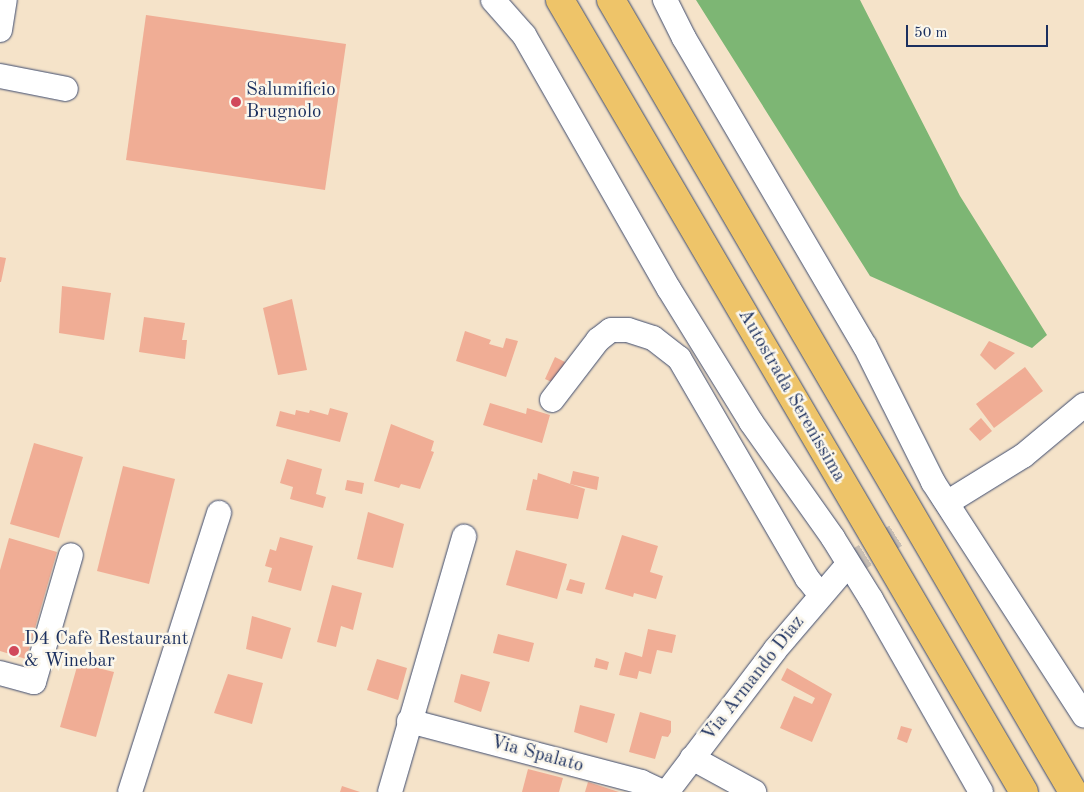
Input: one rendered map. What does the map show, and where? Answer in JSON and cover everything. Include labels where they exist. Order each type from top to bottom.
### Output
[{"type":"highway","name":"Autostrada Serenissima","points":[[560,0],[1024,792]]},
{"type":"highway","points":[[611,0],[1073,792]]},
{"type":"street","points":[[0,30],[5,0]]},
{"type":"street","points":[[493,0],[524,35],[669,289],[750,422],[833,538],[866,591],[981,792]]},
{"type":"street","points":[[665,0],[684,38],[865,346],[933,482],[1084,715]]},
{"type":"street","points":[[0,76],[66,89]]},
{"type":"street","points":[[552,400],[598,340],[611,330],[628,330],[653,338],[679,358],[807,578],[821,595]]},
{"type":"street","points":[[950,501],[1023,456],[1084,405]]},
{"type":"street","points":[[130,792],[219,513]]},
{"type":"street","points":[[390,792],[464,537]]},
{"type":"street","points":[[0,673],[34,682],[71,555]]},
{"type":"street","name":"Via Armando Diaz","points":[[667,792],[844,568]]},
{"type":"street","name":"Via Spalato","points":[[410,721],[641,782],[662,792]]},
{"type":"street","points":[[692,758],[754,792]]},
{"type":"green space","points":[[696,0],[860,0],[960,196],[1047,335],[1032,348],[870,276]]},
{"type":"building","name":"Salumificio Brugnolo","points":[[146,15],[346,44],[325,190],[126,160]]},
{"type":"building","points":[[0,257],[6,258],[1,282],[0,282]]},
{"type":"building","points":[[62,286],[111,293],[104,340],[59,333]]},
{"type":"building","points":[[292,299],[307,370],[278,375],[263,308]]},
{"type":"building","points":[[144,317],[185,323],[182,340],[187,340],[185,359],[139,352]]},
{"type":"building","points":[[465,331],[491,340],[489,344],[503,348],[506,338],[518,341],[506,377],[456,361]]},
{"type":"building","points":[[989,341],[1015,353],[995,370],[980,355]]},
{"type":"building","points":[[555,357],[565,362],[556,384],[545,379]]},
{"type":"building","points":[[1025,367],[1043,391],[994,428],[976,404]]},
{"type":"building","points":[[490,403],[526,414],[527,408],[550,415],[542,443],[483,425]]},
{"type":"building","points":[[330,408],[348,413],[340,442],[276,426],[280,411],[295,415],[296,410],[309,413],[310,410],[328,415]]},
{"type":"building","points":[[981,418],[992,431],[980,441],[969,429]]},
{"type":"building","points":[[391,424],[434,441],[431,451],[434,452],[420,489],[401,484],[399,488],[374,481]]},
{"type":"building","points":[[34,443],[83,457],[59,538],[10,524]]},
{"type":"building","points":[[287,459],[322,469],[316,494],[326,497],[323,508],[290,499],[293,487],[280,483]]},
{"type":"building","points":[[123,466],[175,479],[149,584],[97,571]]},
{"type":"building","points":[[573,471],[599,477],[597,490],[570,484]]},
{"type":"building","points":[[538,473],[585,489],[578,519],[526,510],[533,479],[537,480]]},
{"type":"building","points":[[347,480],[364,483],[362,494],[345,490]]},
{"type":"building","points":[[368,512],[404,524],[393,568],[357,559]]},
{"type":"building","points":[[622,535],[658,546],[650,572],[663,576],[656,599],[634,593],[633,597],[605,589]]},
{"type":"building","points":[[280,537],[313,546],[301,591],[268,582],[272,568],[265,566],[270,549],[276,551]]},
{"type":"building","points":[[9,538],[57,552],[26,659],[0,651],[0,570]]},
{"type":"building","points":[[516,550],[567,564],[557,599],[506,585]]},
{"type":"building","points":[[570,579],[585,583],[582,594],[566,590]]},
{"type":"building","points":[[332,585],[362,593],[353,630],[341,626],[336,647],[317,642]]},
{"type":"building","points":[[252,616],[291,628],[282,659],[246,649]]},
{"type":"building","points":[[648,629],[676,635],[672,653],[657,650],[651,674],[639,671],[637,679],[619,675],[625,652],[642,657]]},
{"type":"building","points":[[498,634],[534,643],[529,662],[493,653]]},
{"type":"building","points":[[596,658],[609,662],[607,670],[594,667]]},
{"type":"building","points":[[377,659],[407,668],[398,700],[367,690]]},
{"type":"building","points":[[78,663],[114,672],[96,737],[60,727]]},
{"type":"building","points":[[787,668],[832,694],[812,742],[780,728],[794,696],[812,704],[815,698],[781,680]]},
{"type":"building","points":[[228,674],[263,683],[252,724],[214,713]]},
{"type":"building","points":[[461,674],[490,682],[481,712],[454,702]]},
{"type":"building","points":[[580,705],[615,714],[607,743],[574,732]]},
{"type":"building","points":[[640,712],[671,721],[671,732],[668,737],[662,736],[655,759],[629,752]]},
{"type":"building","points":[[901,726],[912,729],[907,743],[897,739]]},
{"type":"building","points":[[528,769],[563,778],[559,792],[522,792]]},
{"type":"building","points":[[588,782],[619,792],[585,792]]},
{"type":"building","points":[[342,786],[360,792],[340,792]]},
{"type":"tunnel","points":[[845,568],[950,501]]},
{"type":"place","name":"Salumificio Brugnolo","points":[[236,102]]},
{"type":"place","name":"D4 Cafè Restaurant & Winebar","points":[[14,651]]}]
